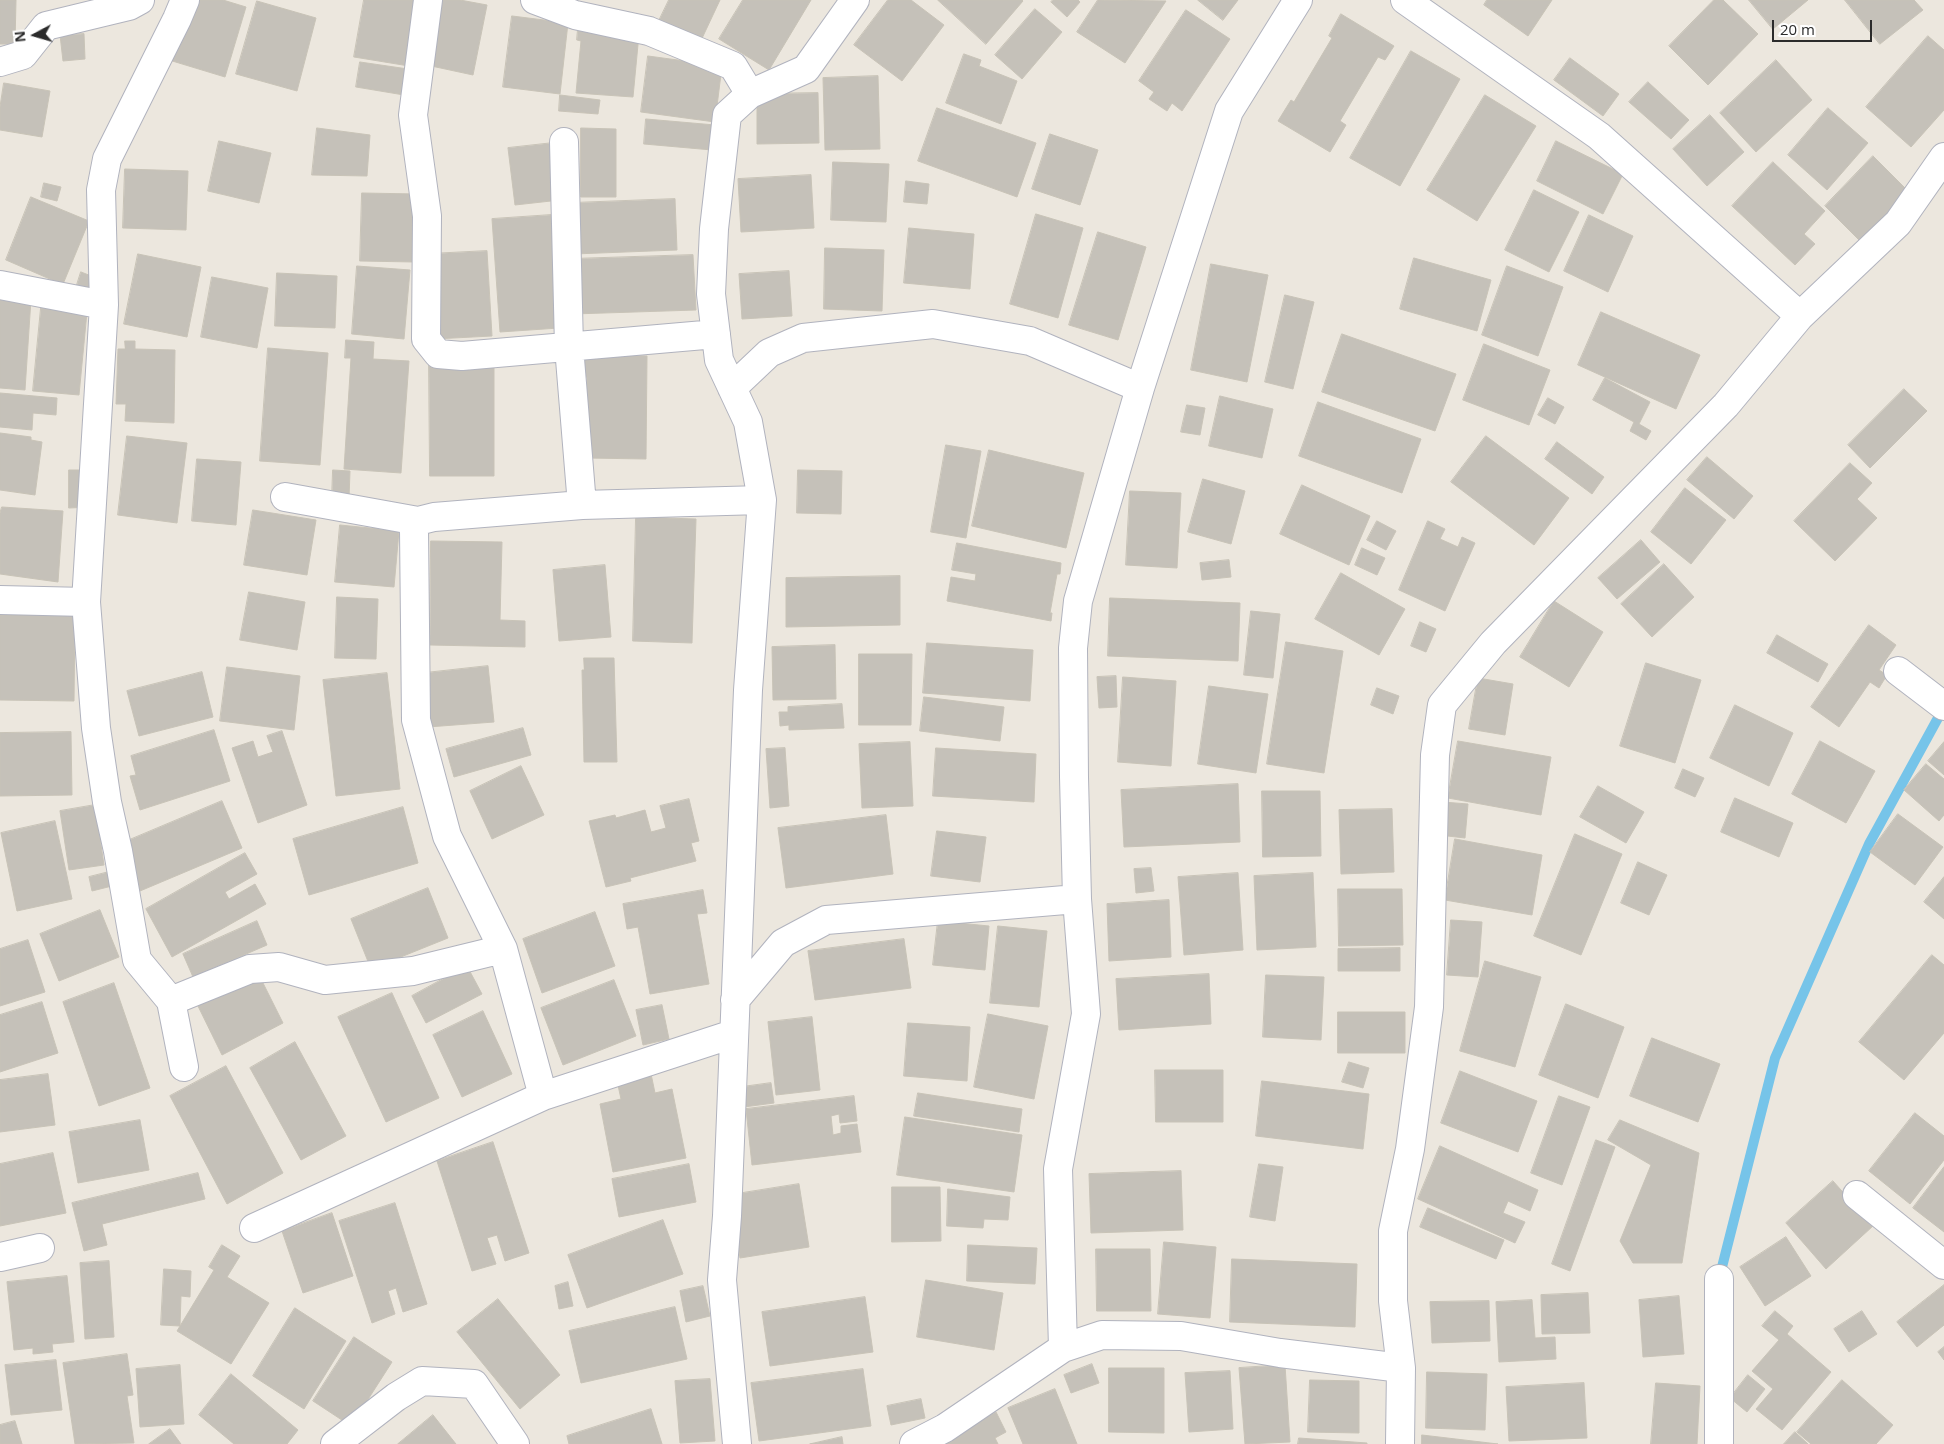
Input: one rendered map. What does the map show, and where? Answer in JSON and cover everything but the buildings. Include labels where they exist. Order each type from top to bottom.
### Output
[{"type":"street","points":[[0,62],[23,55],[46,26],[129,6],[140,0]]},
{"type":"street","points":[[184,1067],[171,1001],[137,960],[118,851],[106,802],[96,728],[86,602],[104,304],[101,190],[107,159],[185,0]]},
{"type":"street","points":[[428,0],[413,115],[427,216],[426,339],[438,354],[462,356],[716,334]]},
{"type":"street","points":[[535,0],[579,8],[649,31],[733,66],[750,94]]},
{"type":"street","points":[[1063,1348],[1058,1169],[1086,1014],[1077,900],[1072,648],[1078,601],[1140,388],[1229,111],[1298,0]]},
{"type":"street","points":[[1413,2],[1599,136],[1800,316]]},
{"type":"street","points":[[737,1444],[722,1280],[748,690],[762,500],[748,422],[719,360],[711,294],[713,248],[727,115],[750,94],[806,68],[846,3]]},
{"type":"street","points":[[564,142],[569,347],[582,506]]},
{"type":"street","points":[[1400,1444],[1401,1368],[1393,1301],[1392,1231],[1410,1150],[1429,1007],[1435,755],[1442,705],[1493,643],[1726,405],[1800,316],[1898,223],[1944,157]]},
{"type":"street","points":[[0,285],[104,304]]},
{"type":"street","points":[[732,388],[769,353],[803,338],[933,324],[1030,341],[1140,388]]},
{"type":"street","points":[[285,497],[418,521],[434,517],[582,506],[762,500]]},
{"type":"street","points":[[418,521],[414,530],[416,720],[447,836],[503,949],[543,1096]]},
{"type":"street","points":[[0,600],[86,602]]},
{"type":"street","points":[[1898,671],[1944,706]]},
{"type":"street","points":[[735,1000],[783,943],[826,920],[1077,900]]},
{"type":"street","points":[[171,1001],[250,969],[279,967],[325,980],[413,971],[503,949]]},
{"type":"street","points":[[254,1228],[543,1096],[733,1034]]},
{"type":"street","points":[[1857,1195],[1944,1265]]},
{"type":"street","points":[[0,1258],[40,1248]]},
{"type":"street","points":[[1719,1279],[1720,1444]]},
{"type":"street","points":[[914,1444],[945,1428],[1063,1348],[1102,1335],[1181,1336],[1280,1353],[1401,1368]]},
{"type":"street","points":[[335,1444],[396,1397],[422,1381],[474,1384],[515,1444]]},
{"type":"waterway","points":[[1722,1278],[1721,1271],[1775,1058],[1869,844],[1944,707]]}]
